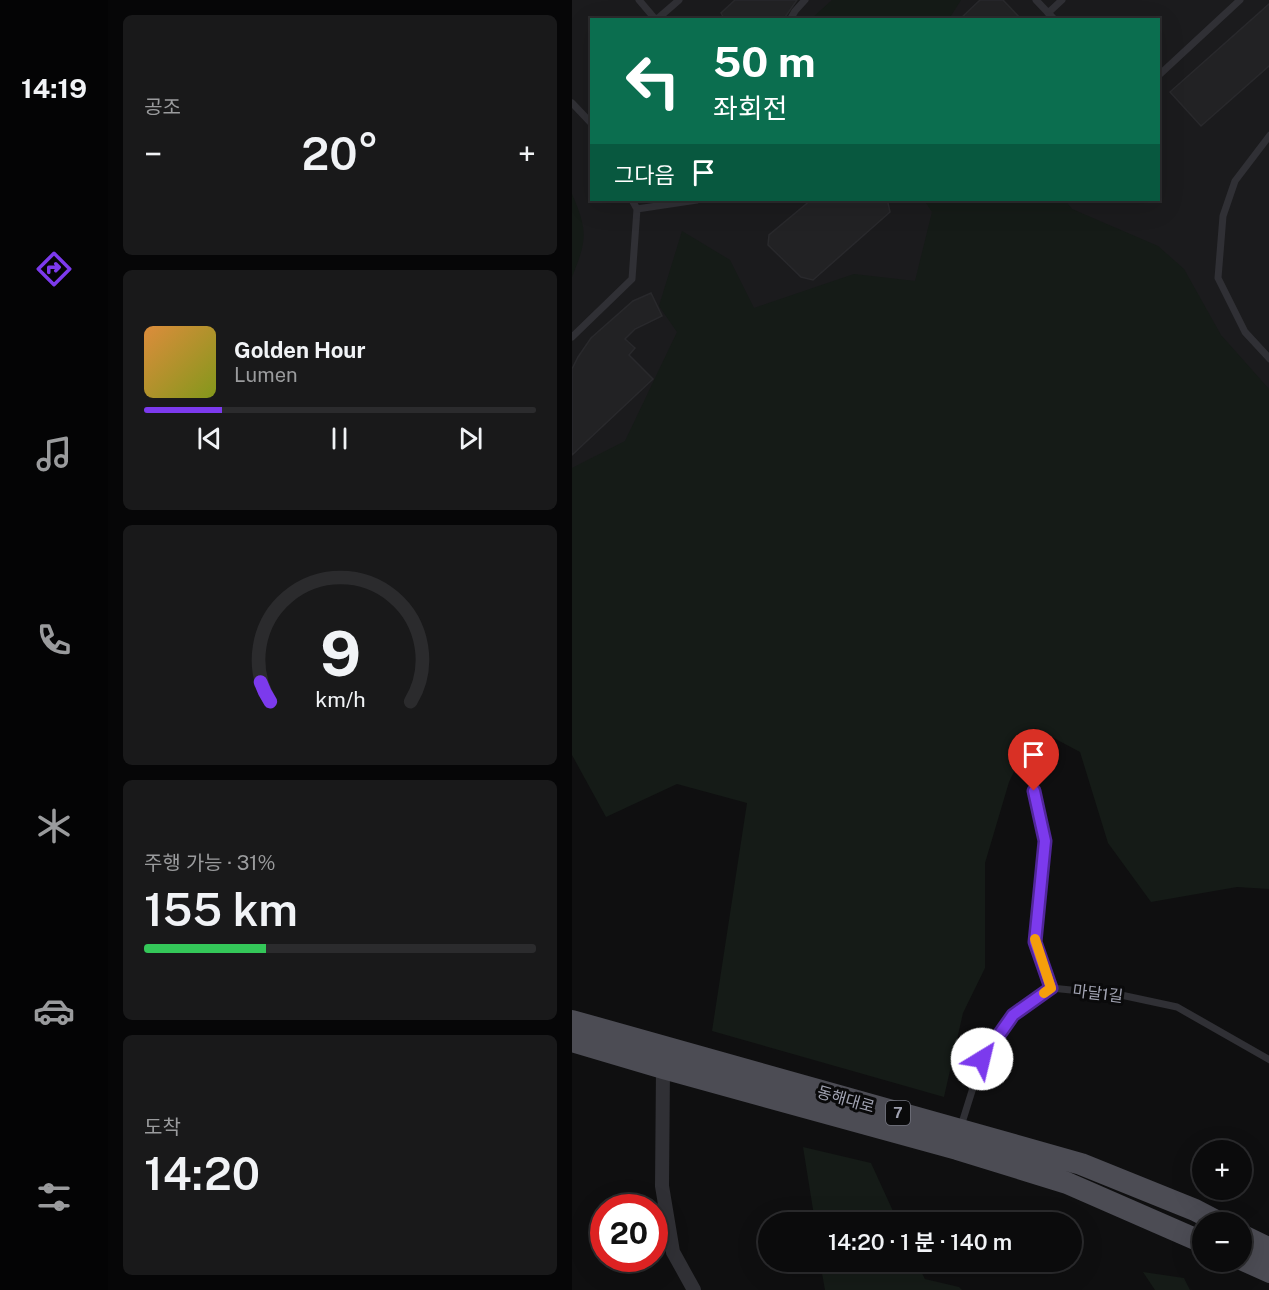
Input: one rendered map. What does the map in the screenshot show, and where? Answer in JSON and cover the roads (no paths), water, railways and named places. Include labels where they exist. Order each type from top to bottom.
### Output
[{"type":"main road","name":"동해대로","points":[[572,1021],[1081,1164],[1198,1212]]},
{"type":"main road","name":"동해대로","points":[[572,1041],[957,1149],[1067,1184],[1192,1238]]},
{"type":"main road","points":[[1252,1240],[1270,1249]]},
{"type":"main road","points":[[1252,1264],[1270,1272]]},
{"type":"street","points":[[663,1068],[662,1186],[673,1252],[694,1290]]},
{"type":"lane","points":[[639,0],[654,18]]},
{"type":"lane","points":[[658,18],[679,0]]},
{"type":"lane","points":[[791,18],[805,0]]},
{"type":"lane","points":[[1036,0],[1053,18]]},
{"type":"lane","points":[[1048,13],[1062,0]]},
{"type":"lane","points":[[1160,74],[1240,0]]},
{"type":"lane","points":[[572,103],[590,122]]},
{"type":"lane","points":[[1270,135],[1235,181],[1223,216],[1218,278],[1245,332],[1270,358]]},
{"type":"lane","points":[[572,337],[632,279],[637,209],[633,201]]},
{"type":"lane","points":[[637,209],[690,201]]},
{"type":"lane","points":[[1034,791],[1045,841],[1035,942],[1051,988]]},
{"type":"lane","name":"마달1길","points":[[959,1130],[982,1059],[1013,1015],[1051,988],[1121,995],[1177,1007],[1270,1060]]}]
